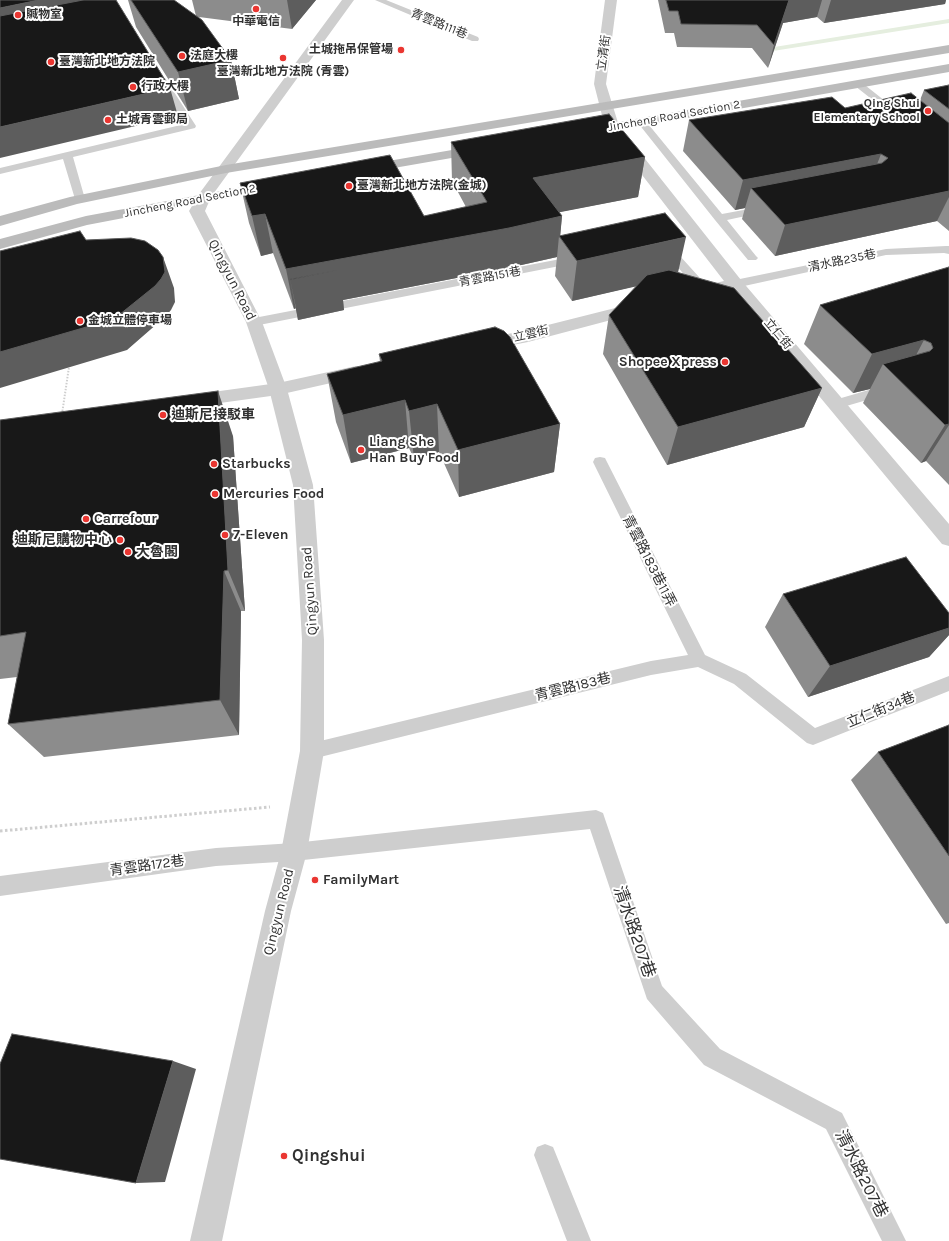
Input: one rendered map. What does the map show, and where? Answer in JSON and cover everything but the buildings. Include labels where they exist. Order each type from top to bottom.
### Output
[{"type":"main road","name":"Jincheng Road Section 2","points":[[0,221],[80,199],[226,169],[949,49]]},
{"type":"main road","name":"Jincheng Road Section 2","points":[[580,132],[949,68]]},
{"type":"main road","points":[[353,172],[494,147]]},
{"type":"main road","name":"Jincheng Road Section 2","points":[[0,244],[86,220],[204,197],[282,184]]},
{"type":"street","name":"Qingyun Road","points":[[206,1241],[278,911],[294,852],[303,804],[312,751],[313,640],[303,485],[278,389],[254,322],[197,211],[204,197],[226,169],[348,0]]},
{"type":"street","name":"立清街","points":[[612,0],[600,84],[612,127]]},
{"type":"street","name":"立仁街","points":[[612,127],[735,284],[949,538]]},
{"type":"street","points":[[682,296],[735,284]]},
{"type":"street","name":"立雲街","points":[[465,349],[528,336],[651,304]]},
{"type":"street","points":[[172,404],[278,389],[372,369]]},
{"type":"lane","name":"青雲路111巷","points":[[379,0],[475,39]]},
{"type":"lane","points":[[0,171],[191,126],[159,74]]},
{"type":"lane","points":[[858,84],[906,123]]},
{"type":"lane","points":[[641,121],[752,258]]},
{"type":"lane","points":[[67,155],[80,199]]},
{"type":"lane","points":[[719,218],[779,206]]},
{"type":"lane","points":[[655,244],[663,243],[705,291]]},
{"type":"lane","name":"清水路235巷","points":[[735,284],[886,252],[948,249]]},
{"type":"lane","name":"青雲路151巷","points":[[254,322],[586,258]]},
{"type":"lane","points":[[836,404],[896,388]]},
{"type":"lane","name":"青雲路183巷11弄","points":[[600,462],[699,660]]},
{"type":"lane","name":"青雲路183巷","points":[[312,751],[651,668],[699,660]]},
{"type":"lane","name":"立仁街34巷","points":[[699,660],[740,679],[813,737],[949,683]]},
{"type":"lane","name":"清水路207巷","points":[[294,852],[596,820],[654,992],[712,1057],[834,1121],[894,1241]]},
{"type":"lane","name":"青雲路172巷","points":[[0,886],[216,857],[294,852]]},
{"type":"lane","points":[[545,1155],[579,1241]]},
{"type":"path","points":[[61,422],[68,367]]},
{"type":"path","points":[[0,831],[303,804]]},
{"type":"green space","points":[[949,19],[949,23],[773,51],[768,48]]},
{"type":"place","name":"中華電信","points":[[256,9]]},
{"type":"place","name":"贓物室","points":[[18,15]]},
{"type":"place","name":"土城拖吊保管場","points":[[401,50]]},
{"type":"place","name":"法庭大樓","points":[[182,56]]},
{"type":"place","name":"臺灣新北地方法院 (青雲)","points":[[283,58]]},
{"type":"place","name":"臺灣新北地方法院","points":[[51,62]]},
{"type":"place","name":"行政大樓","points":[[133,87]]},
{"type":"place","name":"Qing Shui Elementary School","points":[[928,111]]},
{"type":"place","name":"土城青雲郵局","points":[[108,120]]},
{"type":"place","name":"臺灣新北地方法院(金城)","points":[[349,186]]},
{"type":"place","name":"金城立體停車場","points":[[80,321]]},
{"type":"place","name":"Shopee Xpress","points":[[725,362]]},
{"type":"place","name":"迪斯尼接駁車","points":[[163,415]]},
{"type":"place","name":"Liang She Han Buy Food","points":[[361,450]]},
{"type":"place","name":"Starbucks","points":[[214,464]]},
{"type":"place","name":"Mercuries Food","points":[[215,494]]},
{"type":"place","name":"Carrefour","points":[[86,519]]},
{"type":"place","name":"7-Eleven","points":[[225,535]]},
{"type":"place","name":"迪斯尼購物中心","points":[[120,540]]},
{"type":"place","name":"大魯閣","points":[[128,552]]},
{"type":"place","name":"FamilyMart","points":[[315,880]]},
{"type":"place","name":"Qingshui","points":[[284,1156]]}]
